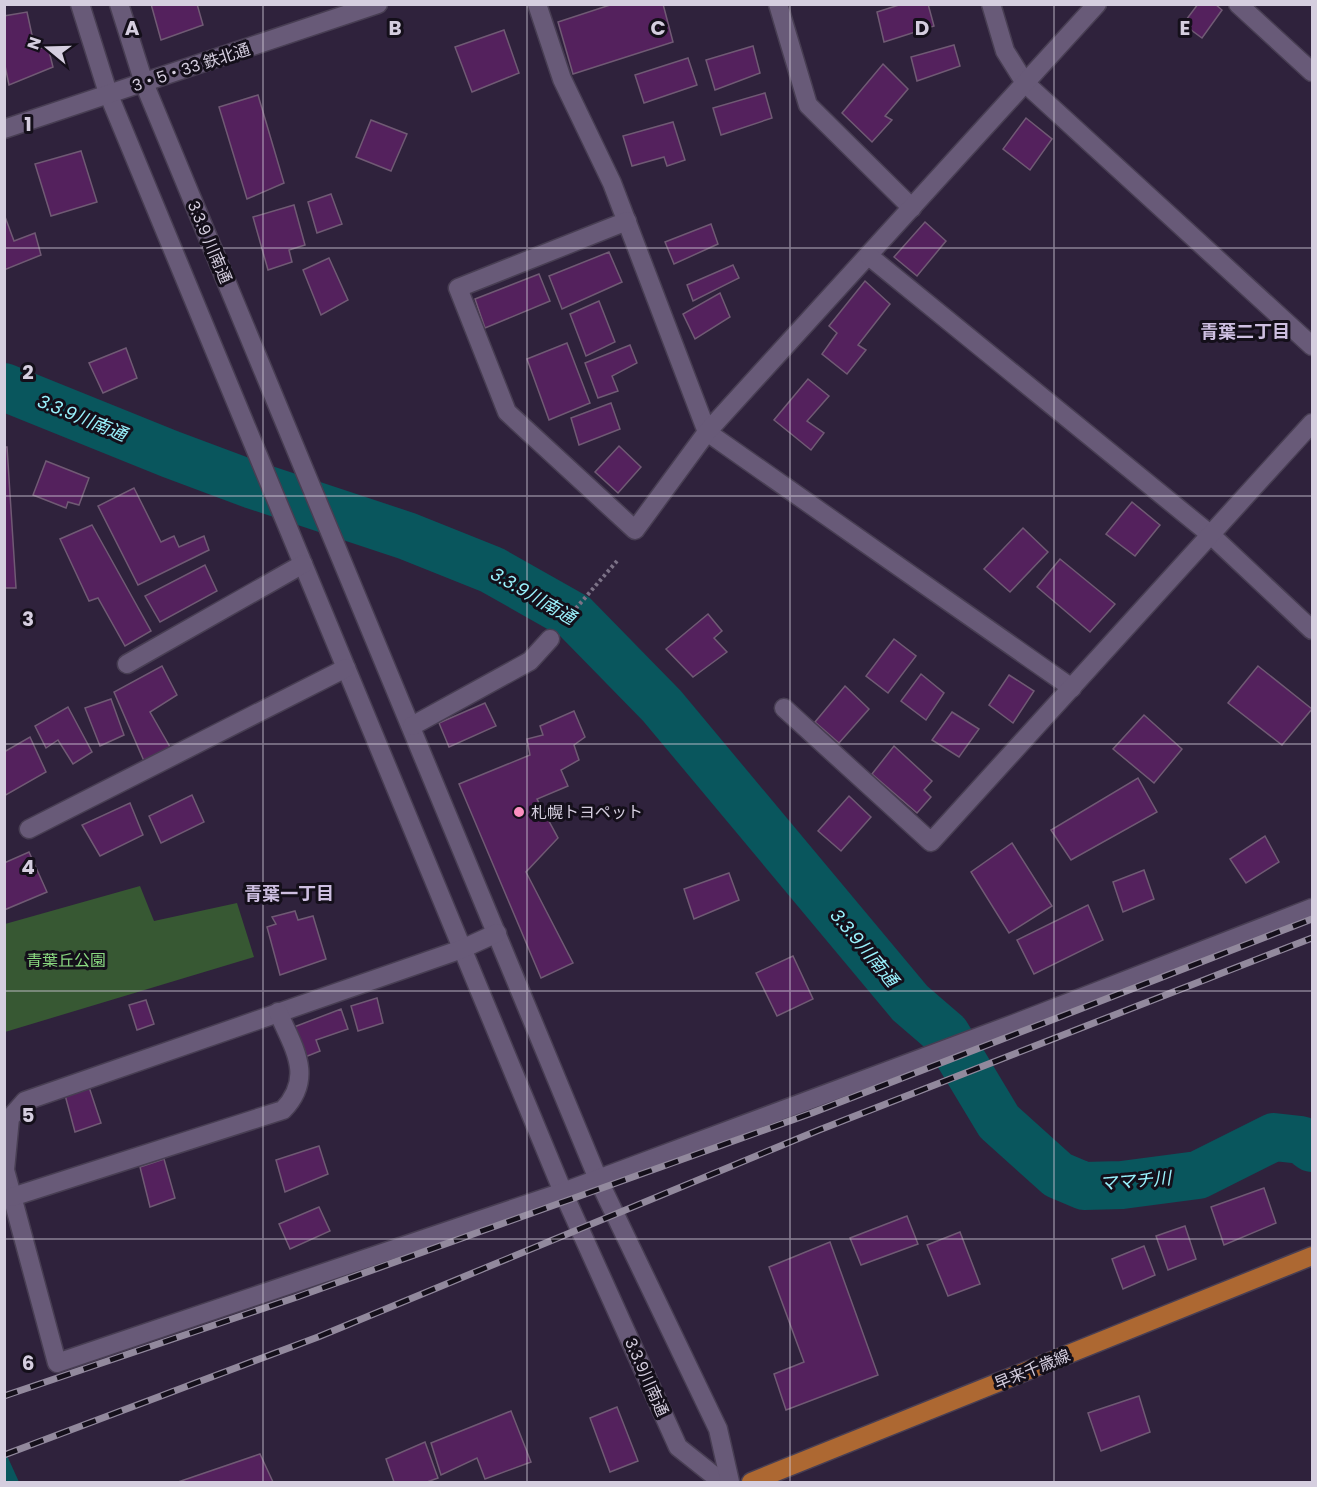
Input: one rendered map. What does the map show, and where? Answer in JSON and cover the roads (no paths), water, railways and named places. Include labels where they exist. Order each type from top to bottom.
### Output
[{"type":"main road","name":"早来千歳線","points":[[751,1482],[1312,1256]]},
{"type":"street","points":[[80,4],[108,93]]},
{"type":"street","name":"3.3.9 川南通","points":[[119,4],[144,83],[412,726]]},
{"type":"street","name":"3・5・33 鉄北通","points":[[4,129],[378,4]]},
{"type":"street","points":[[537,4],[562,79],[612,183],[707,432],[1072,688]]},
{"type":"street","points":[[778,4],[808,105],[912,208]]},
{"type":"street","points":[[991,4],[1005,51],[1025,84],[1312,346]]},
{"type":"street","points":[[627,221],[458,288],[507,412],[635,530],[707,432],[1097,4]]},
{"type":"street","points":[[1238,4],[1312,72]]},
{"type":"street","name":"3.3.9川南通","points":[[108,93],[563,1192],[678,1447],[722,1482]]},
{"type":"street","points":[[869,256],[1211,535],[1312,630]]},
{"type":"street","points":[[784,708],[932,842],[1312,423]]},
{"type":"street","points":[[127,664],[303,564]]},
{"type":"street","points":[[550,639],[530,661],[412,726],[598,1179],[718,1430],[730,1482]]},
{"type":"street","points":[[29,829],[346,668]]},
{"type":"street","points":[[497,933],[462,949],[25,1101],[10,1118],[5,1170],[57,1364],[563,1192],[937,1053],[1312,908]]},
{"type":"street","points":[[12,1197],[283,1110],[291,1101],[298,1085],[300,1065],[278,1012]]},
{"type":"water","points":[[4,369],[174,440],[173,467],[51,427],[5,403]]},
{"type":"water","points":[[4,1449],[19,1482],[5,1482]]},
{"type":"waterway","name":"3.3.9川南通","points":[[4,387],[170,454],[253,485],[407,536],[492,570],[575,617],[662,706],[910,1003],[946,1034],[999,1122],[1058,1175],[1084,1186],[1122,1185],[1198,1175],[1274,1137],[1301,1140],[1312,1148]]},
{"type":"railway","points":[[4,1396],[297,1297],[812,1113],[1312,919]]},
{"type":"railway","points":[[4,1455],[318,1337],[819,1130],[1312,938]]},
{"type":"place","name":"札幌トヨペット","points":[[519,812]]},
{"type":"district","name":"青葉二丁目","points":[[1245,332]]},
{"type":"district","name":"青葉一丁目","points":[[289,894]]},
{"type":"park label","name":"青葉丘公園","points":[[66,960]]},
{"type":"water label","name":"ママチ川","points":[[1135,1181]]}]
